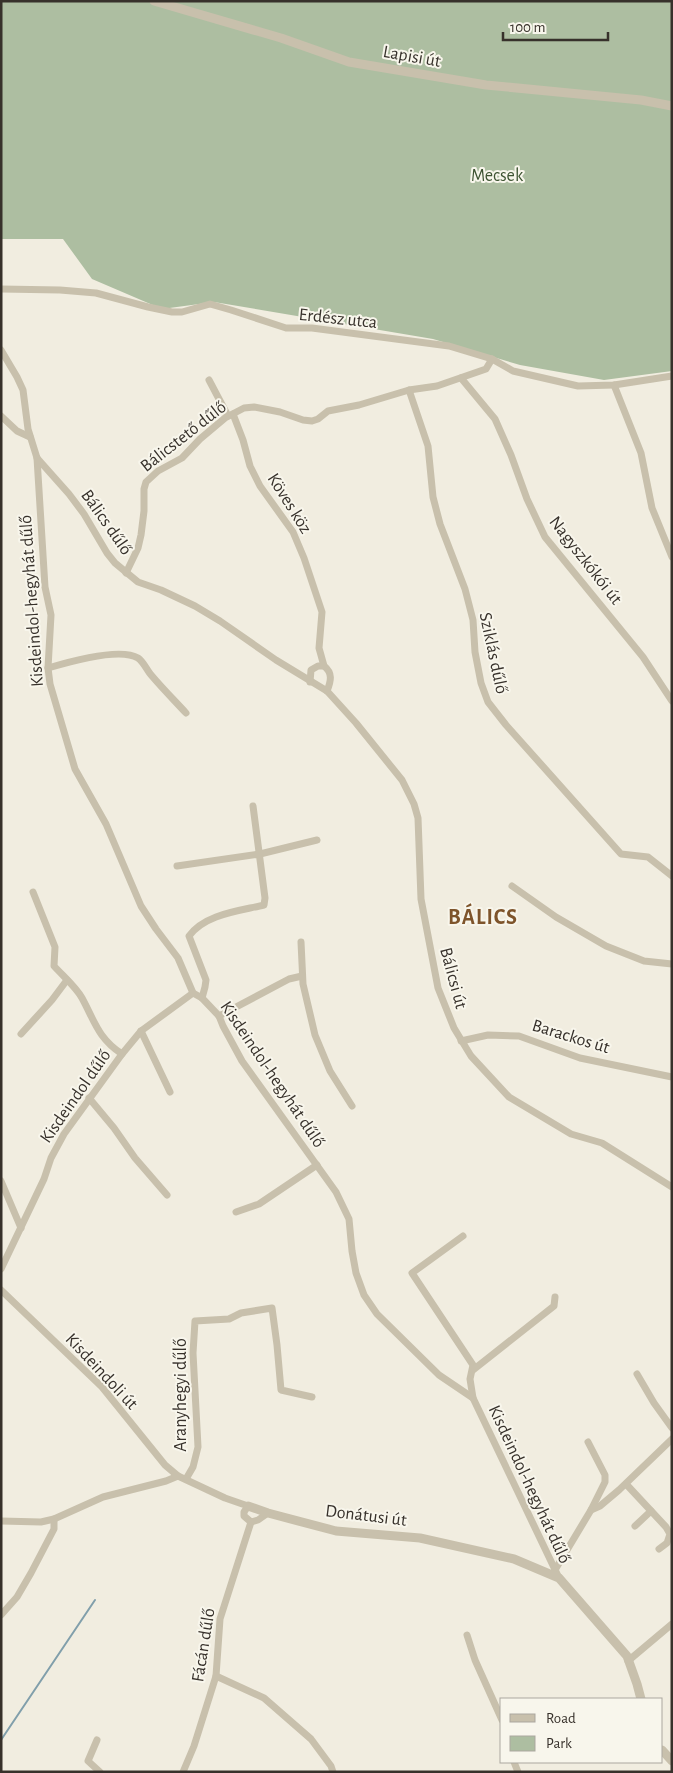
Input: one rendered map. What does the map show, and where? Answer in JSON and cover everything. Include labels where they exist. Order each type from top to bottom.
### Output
[{"type":"street","name":"Lapisi út","points":[[154,1],[281,38],[349,62],[486,85],[641,100],[672,106]]},
{"type":"street","name":"Erdész utca","points":[[1,289],[96,293],[172,312],[182,312],[210,304],[286,328],[312,328],[449,346],[492,358],[513,371],[578,386],[614,385],[672,376]]},
{"type":"street","name":"Bálics dűlő","points":[[1,350],[18,377],[23,390],[28,429],[37,458],[84,514],[107,553],[126,573],[138,582],[161,590],[195,606],[310,682]]},
{"type":"street","name":"Bálicstető dűlő","points":[[126,573],[138,548],[141,535],[146,482],[158,471],[182,458],[200,439],[230,415],[244,408],[254,408],[280,412],[312,421],[318,419],[328,410],[359,405],[409,390],[437,386],[461,378],[486,369],[492,358]]},
{"type":"street","name":"Nagyszkókói út","points":[[461,378],[495,419],[527,499],[545,537],[643,657],[672,701]]},
{"type":"street","name":"Köves köz","points":[[209,380],[243,440],[250,466],[260,486],[293,532],[304,558],[322,612],[318,648],[324,666]]},
{"type":"street","points":[[614,385],[641,453],[652,508],[672,558]]},
{"type":"street","name":"Sziklás dűlő","points":[[409,390],[428,446],[434,497],[440,524],[465,589],[473,620],[475,652],[488,702],[620,854],[648,857],[672,876]]},
{"type":"street","points":[[1,416],[17,431],[30,437]]},
{"type":"street","name":"Kisdeindol-hegyhát dűlő","points":[[37,458],[44,567],[51,615],[48,668],[55,705],[75,769],[106,824],[141,906],[178,958],[193,993],[202,998],[219,1016],[222,1026],[242,1061],[336,1192],[349,1219],[356,1274],[364,1295],[376,1314],[439,1375],[473,1398],[557,1574]]},
{"type":"street","points":[[48,668],[80,658],[131,656],[141,661],[186,713]]},
{"type":"street","points":[[310,682],[311,670],[318,666],[324,666],[329,671],[331,677],[327,691]]},
{"type":"street","name":"Bálicsi út","points":[[310,682],[327,691],[356,723],[402,780],[414,804],[418,818],[420,845],[421,899],[438,988],[446,1011],[471,1056],[509,1097],[571,1134],[602,1143],[672,1187]]},
{"type":"street","points":[[202,998],[206,987],[206,980],[189,936],[195,928],[219,916],[264,905],[265,898],[253,806]]},
{"type":"street","points":[[177,866],[260,854],[317,840]]},
{"type":"street","points":[[512,886],[556,917],[606,946],[644,961],[672,964]]},
{"type":"street","points":[[33,892],[54,947],[54,966],[82,998],[99,1032],[110,1046],[122,1054]]},
{"type":"street","points":[[302,942],[302,976],[315,1035],[330,1070],[352,1106]]},
{"type":"street","points":[[219,1016],[289,979],[302,976]]},
{"type":"street","points":[[21,1034],[52,1000],[67,980]]},
{"type":"street","name":"Kisdeindol dűlő","points":[[1,1269],[22,1228],[44,1179],[51,1158],[64,1134],[89,1098],[141,1031],[193,993]]},
{"type":"street","points":[[141,1031],[170,1092]]},
{"type":"street","name":"Barackos út","points":[[461,1041],[488,1035],[519,1036],[580,1058],[672,1077]]},
{"type":"street","points":[[89,1098],[114,1128],[135,1158],[167,1195]]},
{"type":"street","points":[[236,1212],[259,1204],[317,1165]]},
{"type":"street","points":[[1,1181],[22,1228]]},
{"type":"street","points":[[463,1236],[412,1273],[472,1364],[473,1370],[470,1380],[473,1398]]},
{"type":"street","name":"Kisdeindoli út","points":[[1,1290],[102,1387],[165,1465],[178,1476]]},
{"type":"street","points":[[473,1370],[554,1306],[555,1297]]},
{"type":"street","name":"Aranyhegyi dűlő","points":[[186,1479],[193,1467],[198,1447],[194,1361],[195,1321],[229,1319],[241,1313],[272,1308],[278,1345],[281,1390],[312,1397]]},
{"type":"street","points":[[637,1374],[654,1403],[670,1423]]},
{"type":"street","points":[[591,1510],[600,1506],[626,1484],[672,1439]]},
{"type":"street","points":[[557,1574],[606,1482],[605,1475],[588,1442]]},
{"type":"street","points":[[1,1521],[41,1522],[54,1519],[103,1497],[166,1481],[178,1476]]},
{"type":"street","name":"Donátusi út","points":[[178,1476],[225,1498],[268,1513],[336,1531],[420,1538],[514,1558],[557,1574],[627,1656],[641,1698]]},
{"type":"street","points":[[626,1484],[666,1527],[670,1534],[667,1543],[659,1550]]},
{"type":"street","name":"Fácán dűlő","points":[[183,1772],[194,1746],[216,1676],[220,1619],[251,1522],[244,1516],[248,1506]]},
{"type":"street","points":[[635,1526],[651,1511]]},
{"type":"street","points":[[251,1522],[258,1520],[268,1513]]},
{"type":"street","points":[[1,1615],[18,1597],[54,1529],[54,1519]]},
{"type":"street","points":[[628,1661],[672,1624]]},
{"type":"street","points":[[467,1635],[475,1660],[500,1716]]},
{"type":"street","points":[[216,1676],[264,1698],[311,1739],[331,1766],[333,1772]]},
{"type":"street","points":[[97,1740],[88,1761],[100,1772]]},
{"type":"street","points":[[663,1751],[672,1761]]},
{"type":"green space","name":"Mecsek","points":[[1,1],[672,1],[672,371],[604,380],[520,365],[433,339],[214,302],[162,309],[92,279],[63,239],[1,239]]},
{"type":"waterway","points":[[1,1740],[95,1600]]},
{"type":"district","name":"BÁLICS","points":[[483,916]]}]
